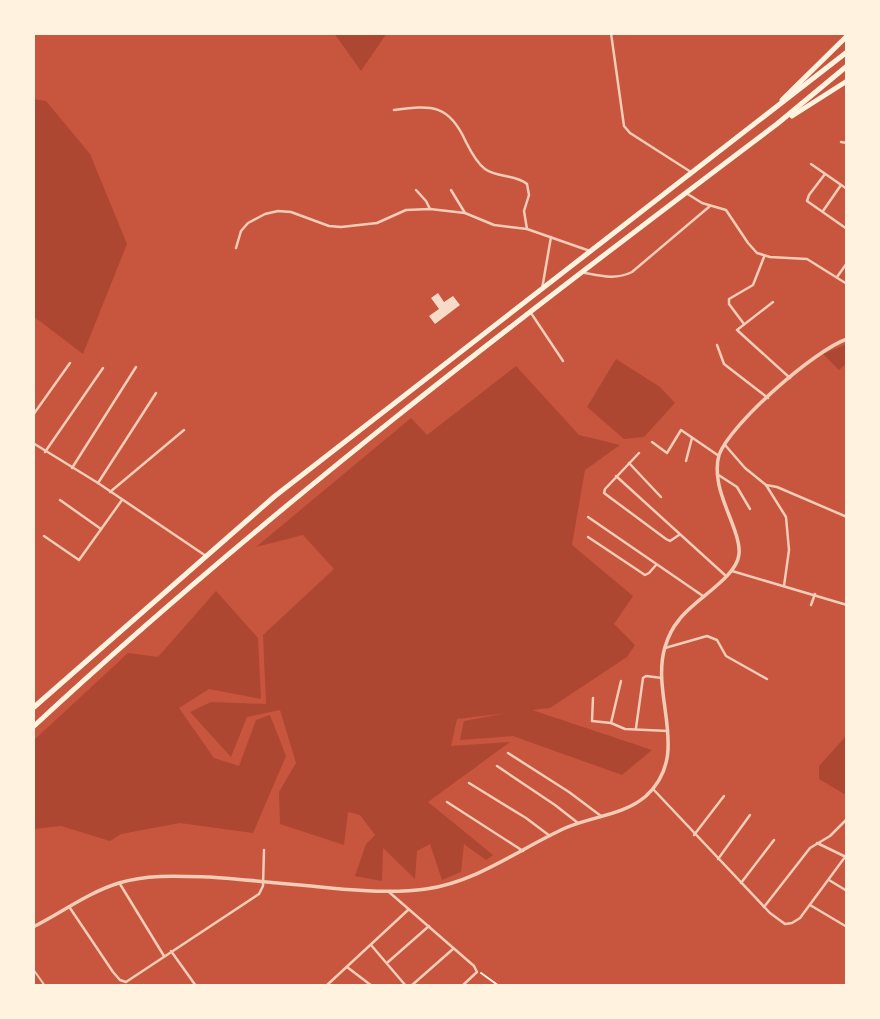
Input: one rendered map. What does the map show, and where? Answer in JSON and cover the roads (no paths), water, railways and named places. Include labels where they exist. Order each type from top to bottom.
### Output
[{"type":"highway","points":[[763,119],[847,36]]},
{"type":"highway","points":[[33,708],[275,496],[847,52]]},
{"type":"highway","points":[[33,727],[91,673],[283,507],[777,124],[847,66]]},
{"type":"highway","points":[[777,124],[847,81]]},
{"type":"street","points":[[611,33],[624,126],[630,133],[692,172]]},
{"type":"street","points":[[394,110],[419,108],[446,113],[454,119],[471,153],[484,169],[517,178],[527,184],[529,192],[524,211],[527,229]]},
{"type":"street","points":[[841,142],[847,143]]},
{"type":"street","points":[[811,164],[847,189]]},
{"type":"street","points":[[825,174],[808,195],[807,201],[847,229]]},
{"type":"street","points":[[822,211],[841,185]]},
{"type":"street","points":[[416,190],[430,209]]},
{"type":"street","points":[[452,190],[465,213]]},
{"type":"street","points":[[686,193],[710,206],[726,210],[751,247],[765,256],[807,259],[847,284]]},
{"type":"street","points":[[583,272],[610,277],[632,272],[710,206]]},
{"type":"street","points":[[236,248],[248,223],[278,211],[291,212],[330,226],[341,227],[377,223],[406,210],[430,209],[465,213],[499,227],[527,229],[591,251]]},
{"type":"street","points":[[542,289],[551,237]]},
{"type":"street","points":[[744,324],[729,299],[753,285],[765,256]]},
{"type":"street","points":[[837,277],[847,262]]},
{"type":"street","points":[[773,302],[738,331],[790,378]]},
{"type":"street","points":[[531,313],[564,361]]},
{"type":"street","points":[[33,927],[119,883],[142,878],[182,876],[389,892],[426,889],[456,882],[578,823],[629,808],[653,789],[668,760],[670,750],[662,678],[665,648],[678,620],[732,570],[739,558],[739,547],[719,489],[719,456],[738,428],[768,398],[825,349],[847,339]]},
{"type":"street","points":[[717,345],[724,364],[768,398]]},
{"type":"street","points":[[33,415],[70,363]]},
{"type":"street","points":[[72,468],[136,367]]},
{"type":"street","points":[[45,452],[103,368]]},
{"type":"street","points":[[98,483],[156,393]]},
{"type":"street","points":[[110,492],[184,430]]},
{"type":"street","points":[[652,442],[662,452],[667,453],[682,430],[719,456]]},
{"type":"street","points":[[686,461],[692,438]]},
{"type":"street","points":[[33,443],[206,556]]},
{"type":"street","points":[[725,445],[747,470],[766,485],[782,508],[789,533],[788,569],[784,586]]},
{"type":"street","points":[[639,453],[616,476],[604,493],[666,539],[670,541],[679,535]]},
{"type":"street","points":[[629,463],[661,497]]},
{"type":"street","points":[[717,474],[737,487],[750,509]]},
{"type":"street","points":[[616,476],[726,576]]},
{"type":"street","points":[[766,485],[777,487],[847,517]]},
{"type":"street","points":[[60,500],[101,529]]},
{"type":"street","points":[[44,536],[78,560],[122,500]]},
{"type":"street","points":[[588,517],[703,596]]},
{"type":"street","points":[[588,537],[645,575],[657,564]]},
{"type":"street","points":[[732,570],[847,605]]},
{"type":"street","points":[[811,606],[815,594]]},
{"type":"street","points":[[665,648],[691,638],[707,636],[717,640],[726,656],[767,679]]},
{"type":"street","points":[[636,728],[643,678],[662,678]]},
{"type":"street","points":[[611,723],[621,681]]},
{"type":"street","points":[[593,698],[592,721],[611,723],[625,729],[668,732]]},
{"type":"street","points":[[509,753],[601,816]]},
{"type":"street","points":[[497,766],[578,823]]},
{"type":"street","points":[[469,783],[550,836]]},
{"type":"street","points":[[653,789],[694,835],[785,925],[796,921],[846,857],[817,843]]},
{"type":"street","points":[[694,835],[724,796]]},
{"type":"street","points":[[447,802],[523,851]]},
{"type":"street","points":[[718,859],[750,815]]},
{"type":"street","points":[[764,907],[806,853],[830,836],[847,819]]},
{"type":"street","points":[[741,883],[774,840]]},
{"type":"street","points":[[70,908],[122,982],[256,896],[263,888],[264,850]]},
{"type":"street","points":[[830,880],[847,891]]},
{"type":"street","points":[[119,883],[164,956]]},
{"type":"street","points":[[389,892],[473,965],[477,972],[462,986]]},
{"type":"street","points":[[810,905],[847,927]]},
{"type":"street","points":[[326,986],[408,910]]},
{"type":"street","points":[[387,962],[429,926]]},
{"type":"street","points":[[371,944],[408,986],[453,948]]},
{"type":"street","points":[[171,951],[195,986]]},
{"type":"street","points":[[347,967],[372,986]]},
{"type":"lane","points":[[33,969],[45,986]]}]
